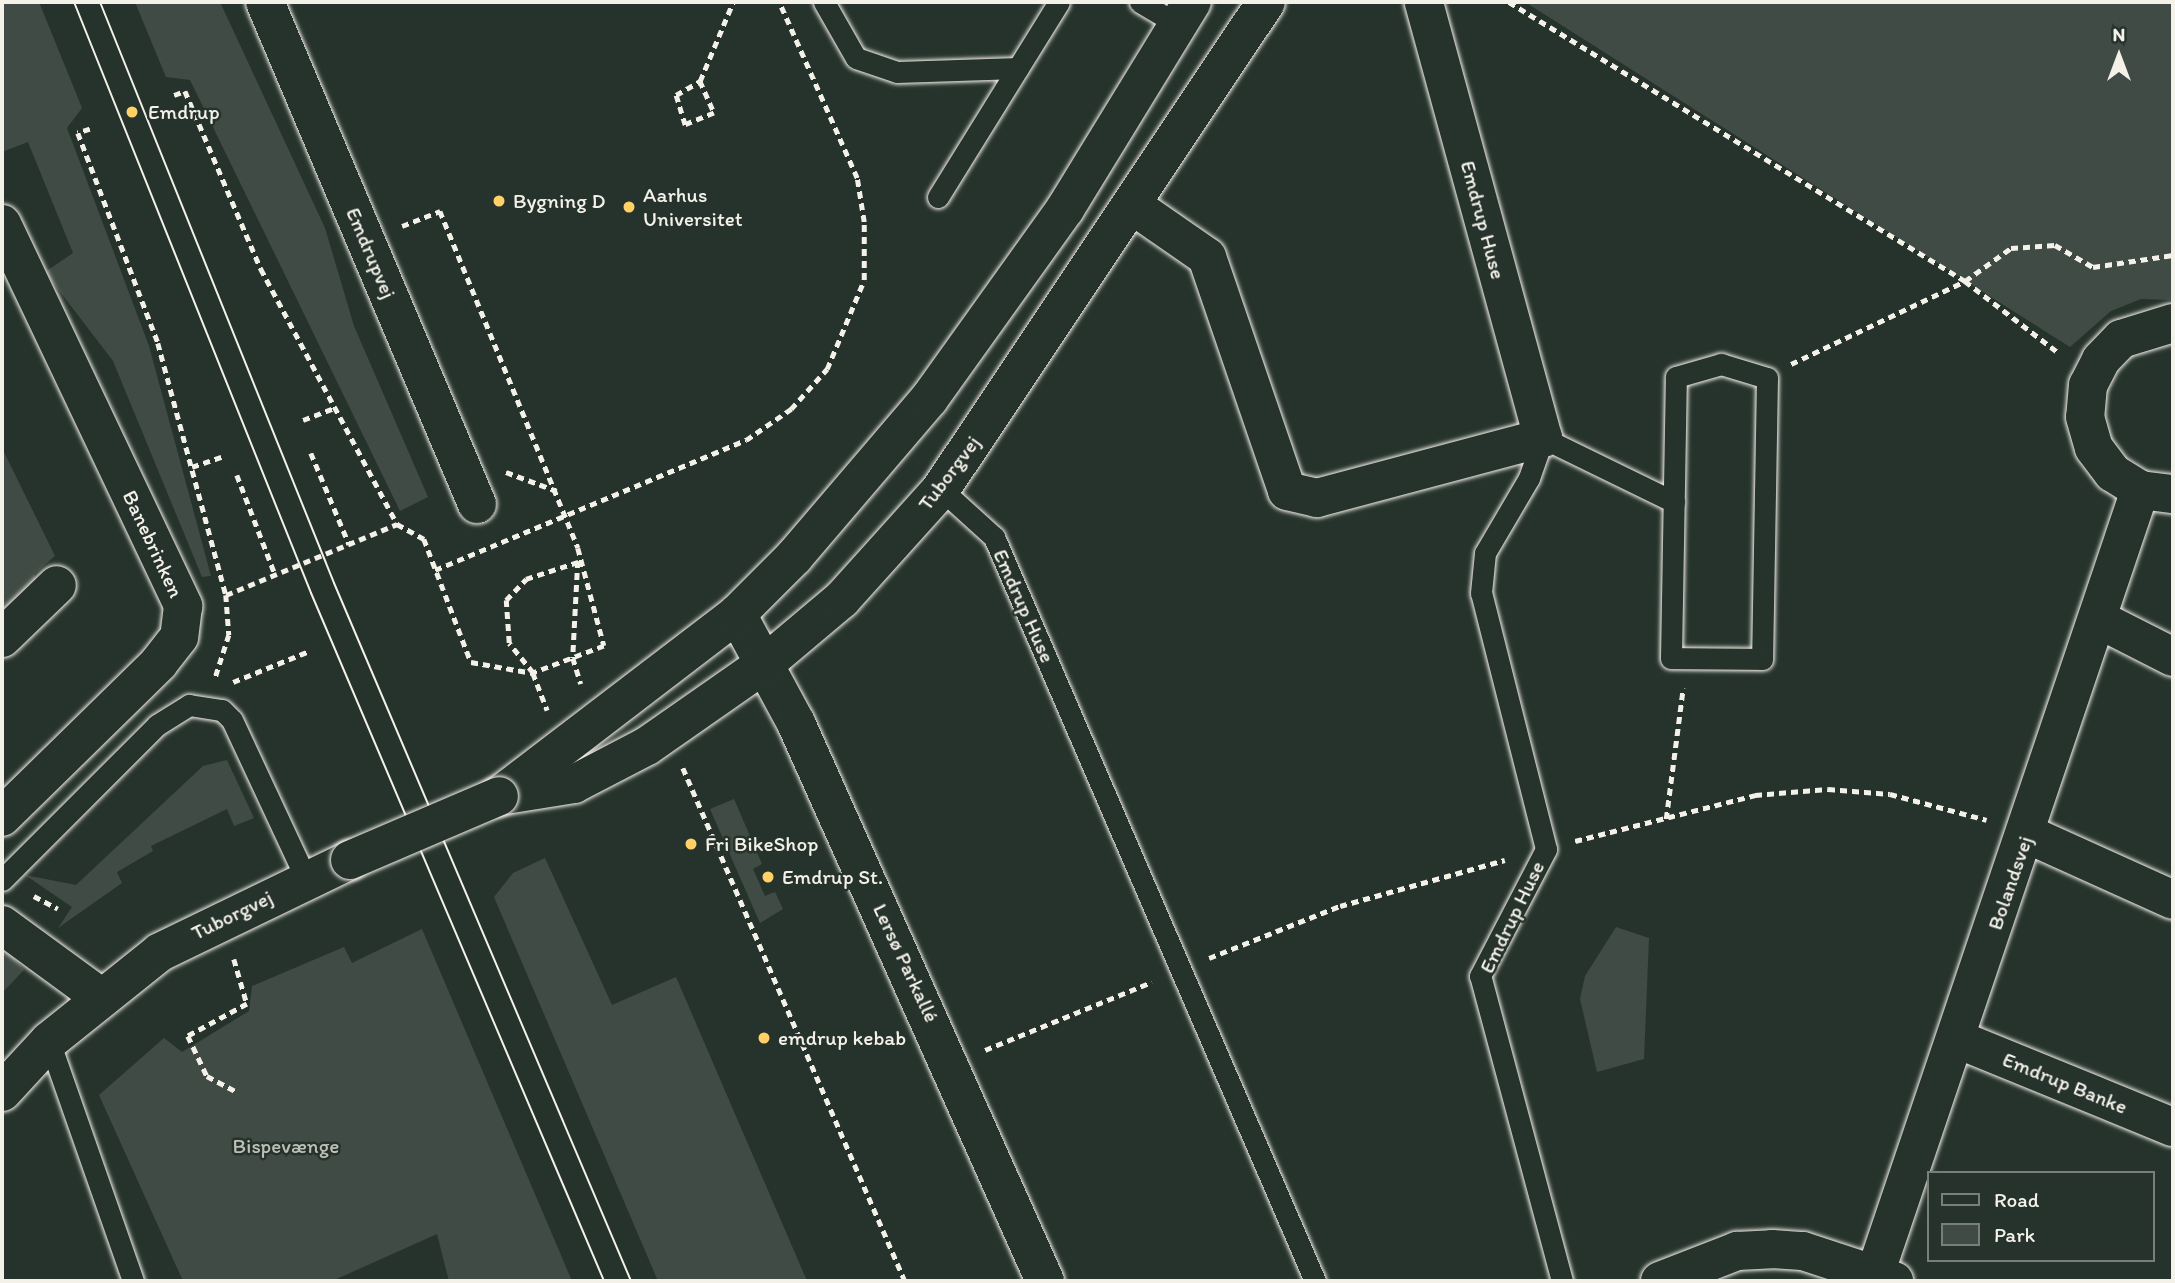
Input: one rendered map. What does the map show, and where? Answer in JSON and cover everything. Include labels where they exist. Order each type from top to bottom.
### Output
[{"type":"street","name":"Emdrupvej","points":[[265,2],[477,504]]},
{"type":"street","name":"Tuborgvej","points":[[2,1092],[49,1041],[99,996],[222,918],[499,796],[574,784],[664,736],[766,663],[842,598],[941,489],[1266,2]]},
{"type":"street","name":"Emdrup Huse","points":[[1424,2],[1543,438]]},
{"type":"street","name":"Tuborgvej","points":[[499,796],[559,744],[737,614],[794,557],[929,399],[1065,209],[1185,13]]},
{"type":"street","points":[[1132,205],[1207,257],[1287,491],[1317,498],[1543,438]]},
{"type":"street","name":"Banebrinken","points":[[2,224],[183,606],[180,637],[159,663],[2,817]]},
{"type":"street","points":[[2157,492],[2113,472],[2094,448],[2085,417],[2088,385],[2121,339],[2173,323]]},
{"type":"street","name":"Bolandsvej","points":[[1884,1278],[1957,1039],[2101,620],[2157,492]]},
{"type":"street","points":[[2,638],[57,585]]},
{"type":"street","name":"Lersø Parkallé","points":[[737,614],[766,663],[952,1064],[1045,1281]]},
{"type":"street","points":[[2101,620],[2173,657]]},
{"type":"street","points":[[2027,834],[2173,900]]},
{"type":"street","points":[[2,925],[99,996]]},
{"type":"street","name":"Emdrup Banke","points":[[1957,1039],[2173,1127]]},
{"type":"street","points":[[1660,1281],[1737,1251],[1772,1249],[1803,1251],[1884,1278]]},
{"type":"lane","points":[[824,2],[856,58],[897,72],[1018,68]]},
{"type":"lane","points":[[938,197],[1059,2]]},
{"type":"lane","points":[[1140,2],[1185,13]]},
{"type":"lane","points":[[1721,364],[1767,378],[1762,659],[1671,658],[1674,502],[1676,377],[1721,364]]},
{"type":"lane","points":[[1543,438],[1674,502]]},
{"type":"lane","name":"Emdrup Huse","points":[[1543,438],[1529,478],[1485,553],[1481,593],[1546,849],[1480,976],[1562,1281]]},
{"type":"lane","name":"Emdrup Huse","points":[[941,489],[994,537],[1315,1281]]},
{"type":"lane","points":[[2,880],[156,724],[190,705],[222,710],[232,720],[306,879]]},
{"type":"lane","points":[[49,1041],[133,1281]]},
{"type":"path","points":[[700,81],[714,113],[685,125],[676,95],[700,81],[733,2]]},
{"type":"path","points":[[435,570],[746,440],[791,409],[827,369],[849,327],[864,280],[857,178],[779,2]]},
{"type":"path","points":[[1509,2],[1965,281],[2046,339],[2088,385]]},
{"type":"path","points":[[174,95],[185,91],[261,269],[397,524],[424,540],[471,662],[533,673],[604,646],[578,548],[558,491],[440,211],[366,241]]},
{"type":"path","points":[[90,129],[78,133],[158,343],[189,456]]},
{"type":"path","points":[[1767,378],[1965,281],[2011,248],[2054,245],[2093,267],[2173,254]]},
{"type":"path","points":[[303,420],[334,408]]},
{"type":"path","points":[[311,453],[349,544]]},
{"type":"path","points":[[192,467],[221,457]]},
{"type":"path","points":[[237,475],[275,574]]},
{"type":"path","points":[[226,595],[397,524]]},
{"type":"path","points":[[578,548],[572,658],[594,721]]},
{"type":"path","points":[[559,744],[533,673],[509,643],[506,600],[526,579],[578,562]]},
{"type":"path","points":[[211,691],[307,652]]},
{"type":"path","points":[[1666,819],[1686,658]]},
{"type":"path","points":[[682,767],[905,1281]]},
{"type":"path","points":[[952,1064],[1340,906],[1755,795],[1828,789],[1949,807],[2027,834]]},
{"type":"path","points":[[222,918],[247,1004],[188,1036],[207,1076],[235,1091]]},
{"type":"green space","points":[[2,2],[39,2],[82,108],[67,128],[149,346],[211,576],[202,577],[113,361],[45,272],[73,253],[28,142],[2,152]]},
{"type":"green space","points":[[135,2],[220,2],[325,228],[354,326],[428,497],[400,511],[190,80],[166,77]]},
{"type":"green space","points":[[1525,2],[2173,2],[2173,300],[2141,299],[2111,311],[2070,347]]},
{"type":"green space","points":[[2,448],[55,556],[34,574],[39,587],[2,619]]},
{"type":"green space","points":[[227,760],[254,818],[234,826],[227,809],[151,846],[153,851],[117,872],[122,883],[58,928],[72,907],[25,875],[76,885],[203,766]]},
{"type":"green space","points":[[734,799],[762,864],[753,869],[765,896],[775,892],[783,909],[760,923],[710,809]]},
{"type":"green space","points":[[545,858],[612,1005],[676,977],[807,1281],[658,1281],[494,897],[513,873]]},
{"type":"green space","points":[[1616,927],[1649,938],[1644,1059],[1597,1072],[1580,999],[1585,976]]},
{"type":"green space","name":"Bispevænge","points":[[422,929],[572,1281],[449,1281],[437,1234],[332,1281],[183,1281],[99,1095],[164,1038],[182,1052],[249,1011],[252,986],[344,947],[352,963]]},
{"type":"green space","points":[[2,945],[24,970],[2,993]]},
{"type":"tram line","points":[[74,2],[311,593],[604,1281]]},
{"type":"tram line","points":[[100,2],[334,583],[631,1281]]},
{"type":"place","name":"Emdrup","points":[[132,112]]},
{"type":"place","name":"Bygning D","points":[[499,201]]},
{"type":"place","name":"Aarhus Universitet","points":[[629,207]]},
{"type":"place","name":"Fri BikeShop","points":[[691,844]]},
{"type":"place","name":"Emdrup St.","points":[[768,877]]},
{"type":"place","name":"emdrup kebab","points":[[764,1038]]}]
